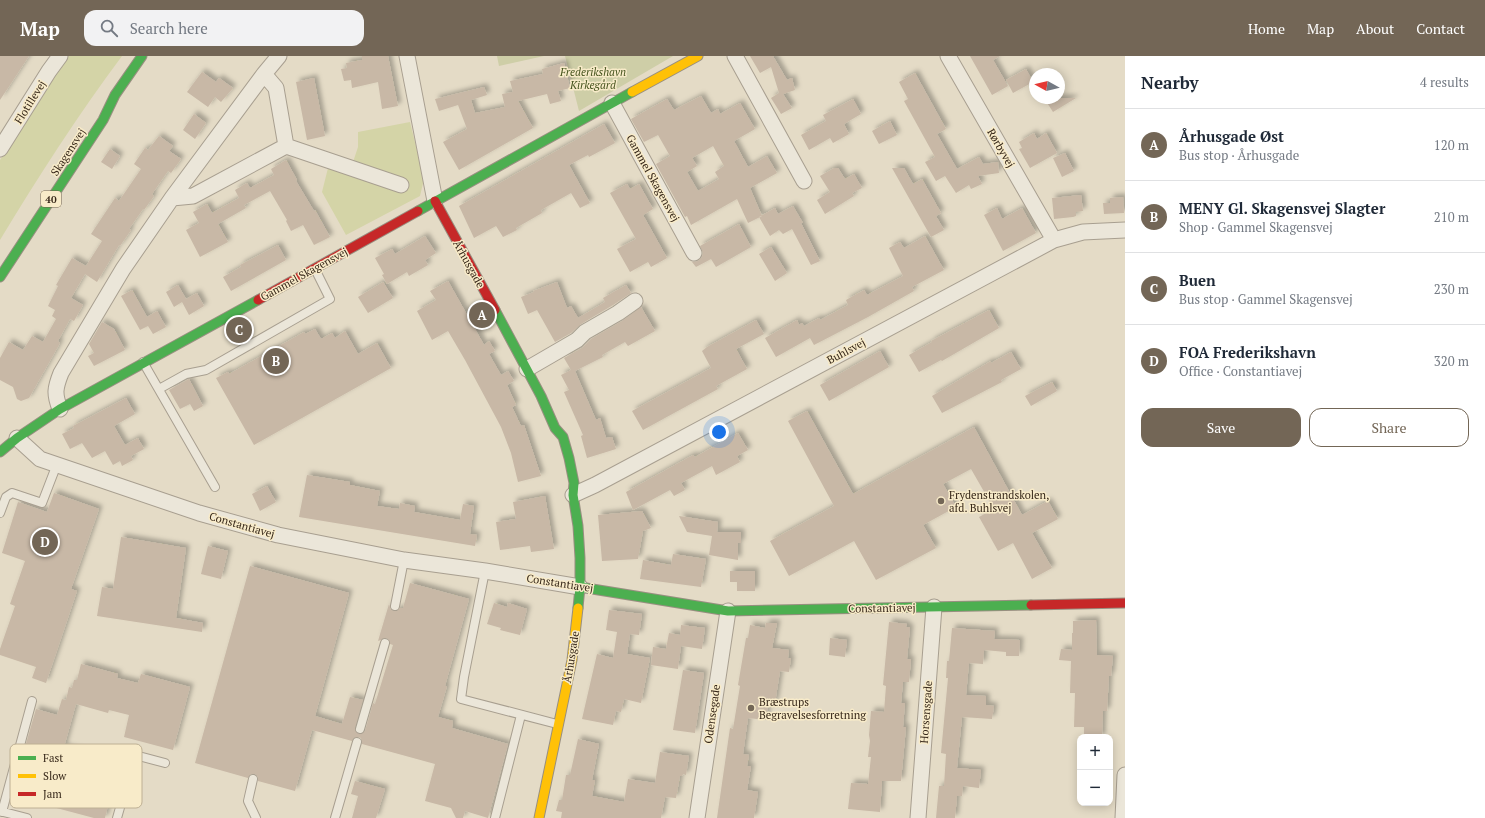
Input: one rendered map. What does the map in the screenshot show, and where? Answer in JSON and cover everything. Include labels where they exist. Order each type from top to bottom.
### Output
[{"type":"street","name":"Flotillevej","points":[[0,149],[60,56]]},
{"type":"street","name":"Skagensvej","points":[[0,277],[103,120],[115,95],[142,56]]},
{"type":"street","points":[[60,409],[56,399],[56,386],[61,373],[123,269],[172,198],[279,56]]},
{"type":"street","points":[[407,56],[435,201]]},
{"type":"street","name":"Gammel Skagensvej","points":[[0,452],[17,438],[60,409],[698,56]]},
{"type":"street","points":[[735,56],[804,181]]},
{"type":"street","name":"Rørbyvej","points":[[948,56],[1054,240]]},
{"type":"street","points":[[264,74],[276,88],[286,146]]},
{"type":"street","name":"Skagensvej","points":[[103,120],[130,89]]},
{"type":"street","name":"Gammel Skagensvej","points":[[612,103],[694,253]]},
{"type":"street","points":[[172,198],[193,196],[286,146],[401,185]]},
{"type":"street","name":"Århusgade","points":[[435,201],[527,369],[555,428],[563,437],[570,458],[574,482],[573,495],[578,526],[580,587],[572,660],[539,818]]},
{"type":"street","name":"Buhlsvej","points":[[573,495],[602,481],[1054,240],[1083,232],[1125,230]]},
{"type":"street","points":[[527,369],[578,340],[585,332],[618,313],[635,301]]},
{"type":"street","name":"Århusgade","points":[[554,440],[555,428]]},
{"type":"street","name":"Constantiavej","points":[[17,438],[40,459],[199,512],[278,535],[404,560],[485,571],[728,611],[1125,603]]},
{"type":"street","name":"Århusgade","points":[[563,476],[565,483],[573,495]]},
{"type":"street","name":"Horsensgade","points":[[918,818],[934,607]]},
{"type":"street","name":"Odensegade","points":[[697,818],[728,611]]},
{"type":"street","points":[[1123,818],[1125,775]]},
{"type":"lane","points":[[159,389],[186,374],[206,370],[330,299],[314,269]]},
{"type":"lane","points":[[143,362],[215,487]]},
{"type":"lane","points":[[0,512],[6,497],[12,493],[42,503],[57,464]]},
{"type":"lane","points":[[394,606],[404,560]]},
{"type":"lane","points":[[485,571],[464,676],[461,700],[558,724]]},
{"type":"lane","points":[[360,729],[385,643]]},
{"type":"lane","points":[[20,744],[32,701]]},
{"type":"lane","points":[[495,818],[522,715]]},
{"type":"lane","points":[[335,818],[357,742]]},
{"type":"lane","points":[[142,756],[165,763]]},
{"type":"lane","points":[[10,779],[1,811],[27,818]]},
{"type":"lane","points":[[253,779],[248,801],[256,818]]},
{"type":"lane","points":[[117,818],[120,808]]},
{"type":"green space","points":[[68,56],[122,56],[59,146],[0,240],[0,160]]},
{"type":"green space","name":"Frederikshavn Kirkegård","points":[[497,56],[544,56],[499,66]]},
{"type":"green space","name":"Frederikshavn Kirkegård","points":[[565,56],[673,56],[579,111]]},
{"type":"green space","points":[[410,122],[424,179],[420,196],[346,235],[322,192],[328,168],[349,174],[358,147],[358,132]]},
{"type":"building","points":[[0,56],[29,56],[0,100]]},
{"type":"building","points":[[362,56],[388,56],[398,106],[382,109],[378,82],[352,88],[351,80],[344,81],[341,69],[347,68],[346,63],[362,60]]},
{"type":"building","points":[[750,56],[773,56],[787,80],[792,78],[795,90],[783,94],[792,108],[781,114],[771,98],[779,93],[771,67],[760,73]]},
{"type":"building","points":[[970,56],[1000,56],[993,60],[1008,86],[992,95]]},
{"type":"building","points":[[564,63],[570,88],[558,91],[561,101],[550,104],[547,94],[518,101],[533,128],[459,170],[443,142],[467,129],[458,105],[439,111],[435,99],[484,87],[487,95],[471,100],[475,113],[505,107],[502,94],[513,92],[510,81],[543,74],[542,69]]},
{"type":"building","points":[[1026,69],[1029,75],[1029,84],[1013,93],[1006,80]]},
{"type":"building","points":[[202,72],[216,82],[219,78],[233,88],[221,102],[215,97],[208,107],[187,92]]},
{"type":"building","points":[[915,73],[946,129],[937,134],[957,169],[979,157],[983,164],[998,162],[999,173],[978,176],[982,184],[971,189],[969,185],[956,193],[945,176],[936,181],[925,162],[935,157],[904,101],[908,99],[899,82]]},
{"type":"building","points":[[314,78],[325,136],[307,140],[296,82]]},
{"type":"building","points":[[701,96],[711,113],[718,109],[720,114],[740,103],[755,129],[734,141],[748,167],[767,156],[777,173],[750,188],[762,216],[748,223],[737,199],[691,225],[687,216],[685,217],[656,164],[670,156],[658,135],[644,142],[631,119],[667,99],[674,110]],"holes":[[[713,146],[724,166],[715,172],[719,179],[698,191],[687,172],[697,166],[692,158]]]},
{"type":"building","points":[[1065,98],[1076,98],[1053,112],[1048,104],[1065,104]]},
{"type":"building","points":[[853,99],[861,114],[844,124],[849,134],[833,143],[830,138],[809,150],[801,135],[826,121],[823,115]]},
{"type":"building","points":[[194,114],[206,123],[195,139],[183,130]]},
{"type":"building","points":[[890,121],[897,135],[879,144],[872,131]]},
{"type":"building","points":[[604,124],[615,143],[589,157],[588,155],[569,165],[590,203],[580,208],[571,193],[541,210],[542,213],[516,228],[517,230],[503,237],[496,226],[474,238],[459,206]]},
{"type":"building","points":[[1034,133],[1037,139],[1046,133],[1057,153],[1030,168],[1019,149],[1022,148],[1019,142]]},
{"type":"building","points":[[159,136],[173,146],[169,151],[181,159],[171,173],[168,171],[152,194],[154,196],[129,229],[131,230],[120,246],[119,245],[97,282],[85,274],[71,298],[83,305],[74,321],[70,319],[58,341],[60,343],[29,398],[21,401],[17,399],[13,387],[0,380],[0,358],[9,342],[23,350],[32,336],[43,342],[56,319],[52,316],[55,310],[48,306],[58,286],[56,285],[72,258],[86,266],[102,241],[91,234],[115,198],[119,201],[141,169],[134,164],[145,148],[148,150]]},
{"type":"building","points":[[110,149],[120,156],[112,169],[101,162]]},
{"type":"building","points":[[1065,153],[1074,171],[1062,177],[1053,158]]},
{"type":"building","points":[[286,160],[297,180],[296,181],[330,237],[314,245],[303,225],[291,231],[286,221],[287,220],[270,191],[244,205],[246,208],[218,224],[228,242],[200,257],[186,230],[199,223],[193,212],[207,204],[212,213],[239,198],[235,190],[247,183],[250,188],[274,175],[271,169]]},
{"type":"building","points":[[834,168],[838,168],[845,179],[854,174],[862,188],[852,193],[854,196],[825,214],[817,200],[830,192],[820,176]]},
{"type":"building","points":[[892,168],[904,168],[913,184],[922,179],[941,213],[936,216],[944,230],[931,237]]},
{"type":"building","points":[[627,184],[630,189],[639,184],[653,209],[643,215],[667,258],[651,267],[648,262],[630,272],[617,249],[636,239],[610,193]]},
{"type":"building","points":[[1081,195],[1083,211],[1076,212],[1076,216],[1073,217],[1054,219],[1052,198]]},
{"type":"building","points":[[1123,197],[1124,213],[1104,214],[1103,203],[1110,203],[1110,198]]},
{"type":"building","points":[[793,206],[803,223],[801,223],[820,261],[811,265],[792,229],[783,234],[779,230],[770,236],[759,217],[775,208],[778,214]]},
{"type":"building","points":[[997,208],[1002,219],[1022,208],[1036,233],[1003,251],[984,215]]},
{"type":"building","points":[[739,224],[751,247],[716,267],[711,259],[696,267],[692,262],[698,261],[702,257],[703,253],[700,246]]},
{"type":"building","points":[[425,236],[436,253],[425,260],[428,265],[409,276],[407,272],[387,284],[382,275],[384,274],[375,258],[392,249],[395,254]]},
{"type":"building","points":[[925,236],[944,270],[912,287],[914,291],[814,345],[810,338],[776,357],[765,338],[797,320],[799,325],[802,323],[804,326],[819,318],[820,320],[848,305],[846,300],[864,290],[867,295],[903,276],[889,248],[900,242],[904,248]]},
{"type":"building","points":[[278,245],[286,260],[231,291],[223,277],[241,267],[240,265]]},
{"type":"building","points":[[771,247],[787,273],[775,281],[759,254]]},
{"type":"building","points":[[448,281],[484,345],[489,341],[495,351],[489,354],[501,375],[508,371],[514,381],[507,385],[516,405],[512,407],[521,426],[524,425],[541,476],[518,482],[511,453],[501,427],[448,331],[432,340],[417,311],[436,300],[430,291]]},
{"type":"building","points":[[383,282],[393,298],[368,313],[358,297]]},
{"type":"building","points":[[557,282],[567,308],[571,306],[578,318],[605,302],[603,298],[626,285],[631,293],[555,342],[537,310],[528,314],[521,297]]},
{"type":"building","points":[[178,285],[186,299],[197,293],[204,306],[189,315],[182,302],[174,307],[166,292]]},
{"type":"building","points":[[132,290],[147,317],[157,311],[166,327],[153,334],[148,326],[140,330],[121,296]]},
{"type":"building","points":[[641,307],[655,331],[628,346],[625,342],[602,355],[603,357],[575,371],[596,420],[600,418],[606,438],[612,437],[616,449],[587,458],[581,436],[583,435],[564,392],[569,390],[561,375],[571,370],[564,358],[582,348],[591,339],[622,321]]},
{"type":"building","points":[[989,310],[999,328],[942,361],[941,360],[919,372],[909,355],[932,342],[931,341]]},
{"type":"building","points":[[756,320],[764,334],[736,349],[747,369],[716,386],[718,389],[643,430],[632,411],[711,368],[702,351]]},
{"type":"building","points":[[102,322],[114,329],[125,350],[94,366],[88,356],[94,353],[89,344]]},
{"type":"building","points":[[315,329],[321,339],[332,333],[335,338],[345,331],[358,354],[377,343],[391,368],[254,445],[216,378],[228,372],[229,374],[304,332],[305,334]]},
{"type":"building","points":[[880,351],[889,367],[829,401],[820,385]]},
{"type":"building","points":[[1011,352],[1021,369],[1001,380],[1002,382],[942,413],[932,396],[991,361],[991,363]]},
{"type":"building","points":[[189,379],[203,406],[194,411],[190,404],[180,409],[169,390]]},
{"type":"building","points":[[1052,382],[1057,391],[1031,406],[1025,396]]},
{"type":"building","points":[[126,398],[135,414],[114,426],[125,445],[138,438],[144,449],[131,456],[133,460],[122,466],[120,461],[113,465],[105,451],[92,458],[82,443],[70,449],[62,434],[74,428],[73,426]]},
{"type":"building","points":[[807,411],[853,494],[974,427],[1022,515],[1048,501],[1058,519],[1032,533],[1052,568],[1032,579],[1013,543],[998,551],[979,517],[994,509],[971,469],[943,484],[956,507],[923,525],[936,548],[876,580],[854,541],[789,576],[770,541],[834,506],[788,421]]},
{"type":"building","points":[[738,433],[748,450],[737,456],[740,462],[716,475],[712,466],[681,483],[685,490],[674,496],[670,490],[633,510],[626,492],[693,455],[695,457]]},
{"type":"building","points":[[307,475],[350,482],[350,485],[380,491],[377,506],[399,509],[400,503],[415,506],[414,512],[460,520],[463,504],[474,506],[470,534],[477,535],[475,546],[299,517]]},
{"type":"building","points":[[267,486],[276,502],[260,511],[252,494]]},
{"type":"building","points":[[54,493],[99,509],[71,589],[77,591],[46,683],[32,678],[36,667],[0,655],[0,649],[15,606],[10,604],[25,561],[2,553],[18,502],[47,512]]},
{"type":"building","points":[[545,496],[554,549],[531,552],[530,546],[500,550],[496,522],[516,519],[513,502]]},
{"type":"building","points":[[642,511],[651,528],[643,531],[638,559],[602,561],[598,515]]},
{"type":"building","points":[[679,516],[718,522],[717,532],[741,532],[741,543],[738,543],[738,560],[709,555],[712,536],[687,532]]},
{"type":"building","points":[[121,537],[186,548],[176,618],[203,623],[202,632],[97,616],[102,587],[113,589]]},
{"type":"building","points":[[208,546],[228,551],[221,579],[201,574]]},
{"type":"building","points":[[673,554],[706,559],[701,587],[640,579],[643,560],[671,565]]},
{"type":"building","points":[[250,566],[349,593],[315,716],[342,724],[350,697],[363,700],[355,728],[356,732],[359,734],[365,731],[393,645],[390,644],[389,640],[386,638],[378,641],[389,604],[391,610],[394,611],[403,608],[410,583],[469,599],[438,717],[453,721],[452,728],[508,744],[488,818],[465,811],[463,818],[456,818],[451,808],[425,801],[435,764],[362,744],[361,738],[358,737],[354,738],[352,741],[312,730],[295,791],[258,781],[258,777],[255,774],[251,774],[248,778],[195,763]]},
{"type":"building","points":[[730,571],[755,571],[755,591],[737,591],[737,582],[730,582]]},
{"type":"building","points":[[494,603],[507,607],[508,603],[527,609],[520,635],[500,630],[501,628],[487,624]]},
{"type":"building","points":[[609,610],[642,614],[639,635],[630,634],[627,654],[650,658],[641,703],[624,699],[621,712],[616,711],[613,725],[582,719],[597,654],[613,658],[617,632],[606,630]]},
{"type":"building","points":[[1096,620],[1097,655],[1113,656],[1111,676],[1109,676],[1107,711],[1103,711],[1102,734],[1084,734],[1084,727],[1074,727],[1075,693],[1070,693],[1071,661],[1059,660],[1061,649],[1072,650],[1073,621]]},
{"type":"building","points":[[889,622],[907,624],[906,627],[910,627],[907,659],[911,659],[909,682],[903,682],[901,703],[905,703],[903,727],[906,727],[901,781],[882,781],[880,812],[848,809],[851,783],[868,784],[871,757],[868,757],[871,711],[884,712],[886,686],[883,685]]},
{"type":"building","points":[[766,623],[777,623],[772,648],[789,650],[788,658],[791,658],[789,672],[780,671],[775,703],[768,703],[766,720],[748,718],[743,754],[749,755],[747,766],[751,766],[747,790],[758,792],[754,818],[717,818],[730,728],[733,729],[740,686],[738,685],[746,638],[748,638],[750,625],[765,628]]},
{"type":"building","points":[[681,625],[705,628],[702,649],[681,646],[678,669],[651,665],[653,647],[666,649],[669,633],[680,635]]},
{"type":"building","points":[[952,628],[995,631],[994,639],[1020,640],[1019,656],[1006,656],[1006,652],[984,650],[983,664],[969,663],[966,695],[986,696],[986,705],[994,706],[992,719],[962,717],[957,768],[981,770],[979,788],[963,786],[962,796],[957,796],[955,818],[936,818],[939,786],[944,786],[946,754],[941,753],[948,678],[946,678],[947,661],[949,661]]},
{"type":"building","points":[[830,638],[847,640],[845,657],[829,655]]},
{"type":"building","points":[[81,664],[118,674],[117,678],[138,683],[141,674],[190,687],[173,750],[124,737],[129,715],[109,710],[108,713],[76,704],[65,744],[26,744],[36,709],[57,715],[62,699],[66,700],[69,687],[72,688],[74,680],[77,680]]},
{"type":"building","points":[[683,670],[704,673],[695,733],[673,730]]},
{"type":"building","points":[[578,739],[599,744],[592,780],[595,780],[592,796],[624,802],[628,779],[655,783],[660,752],[689,756],[686,775],[683,774],[680,776],[676,798],[665,797],[661,818],[561,818],[562,812],[556,811],[559,800],[562,800],[566,775],[570,775]]},
{"type":"building","points":[[355,781],[385,789],[376,818],[352,818],[358,796],[351,794]]},
{"type":"building","points":[[56,808],[107,808],[105,818],[94,818]]},
{"type":"traffic: fast","points":[[0,277],[103,120],[115,95],[142,56]]},
{"type":"traffic: fast","points":[[418,211],[632,92]]},
{"type":"traffic: fast","points":[[0,452],[17,438],[60,409],[258,300]]},
{"type":"traffic: fast","points":[[495,310],[541,396],[555,428],[563,437],[569,458],[574,483],[573,495],[578,526],[580,558],[578,608]]},
{"type":"traffic: fast","points":[[580,587],[728,611],[1031,605]]},
{"type":"traffic: slow","points":[[632,92],[698,56]]},
{"type":"traffic: slow","points":[[539,818],[572,660],[578,608]]},
{"type":"traffic: jam","points":[[435,201],[495,310]]},
{"type":"traffic: jam","points":[[258,300],[418,211]]},
{"type":"traffic: jam","points":[[1031,605],[1125,603]]},
{"type":"place","name":"Århusgade Øst","points":[[482,315]]},
{"type":"place","name":"Buen","points":[[239,330]]},
{"type":"place","name":"MENY Gl. Skagensvej Slagter","points":[[276,361]]},
{"type":"place","name":"Frydenstrandskolen, afd. Buhlsvej","points":[[941,501]]},
{"type":"place","name":"FOA Frederikshavn","points":[[45,542]]},
{"type":"place","name":"Bræstrups Begravelsesforretning","points":[[751,708]]}]
